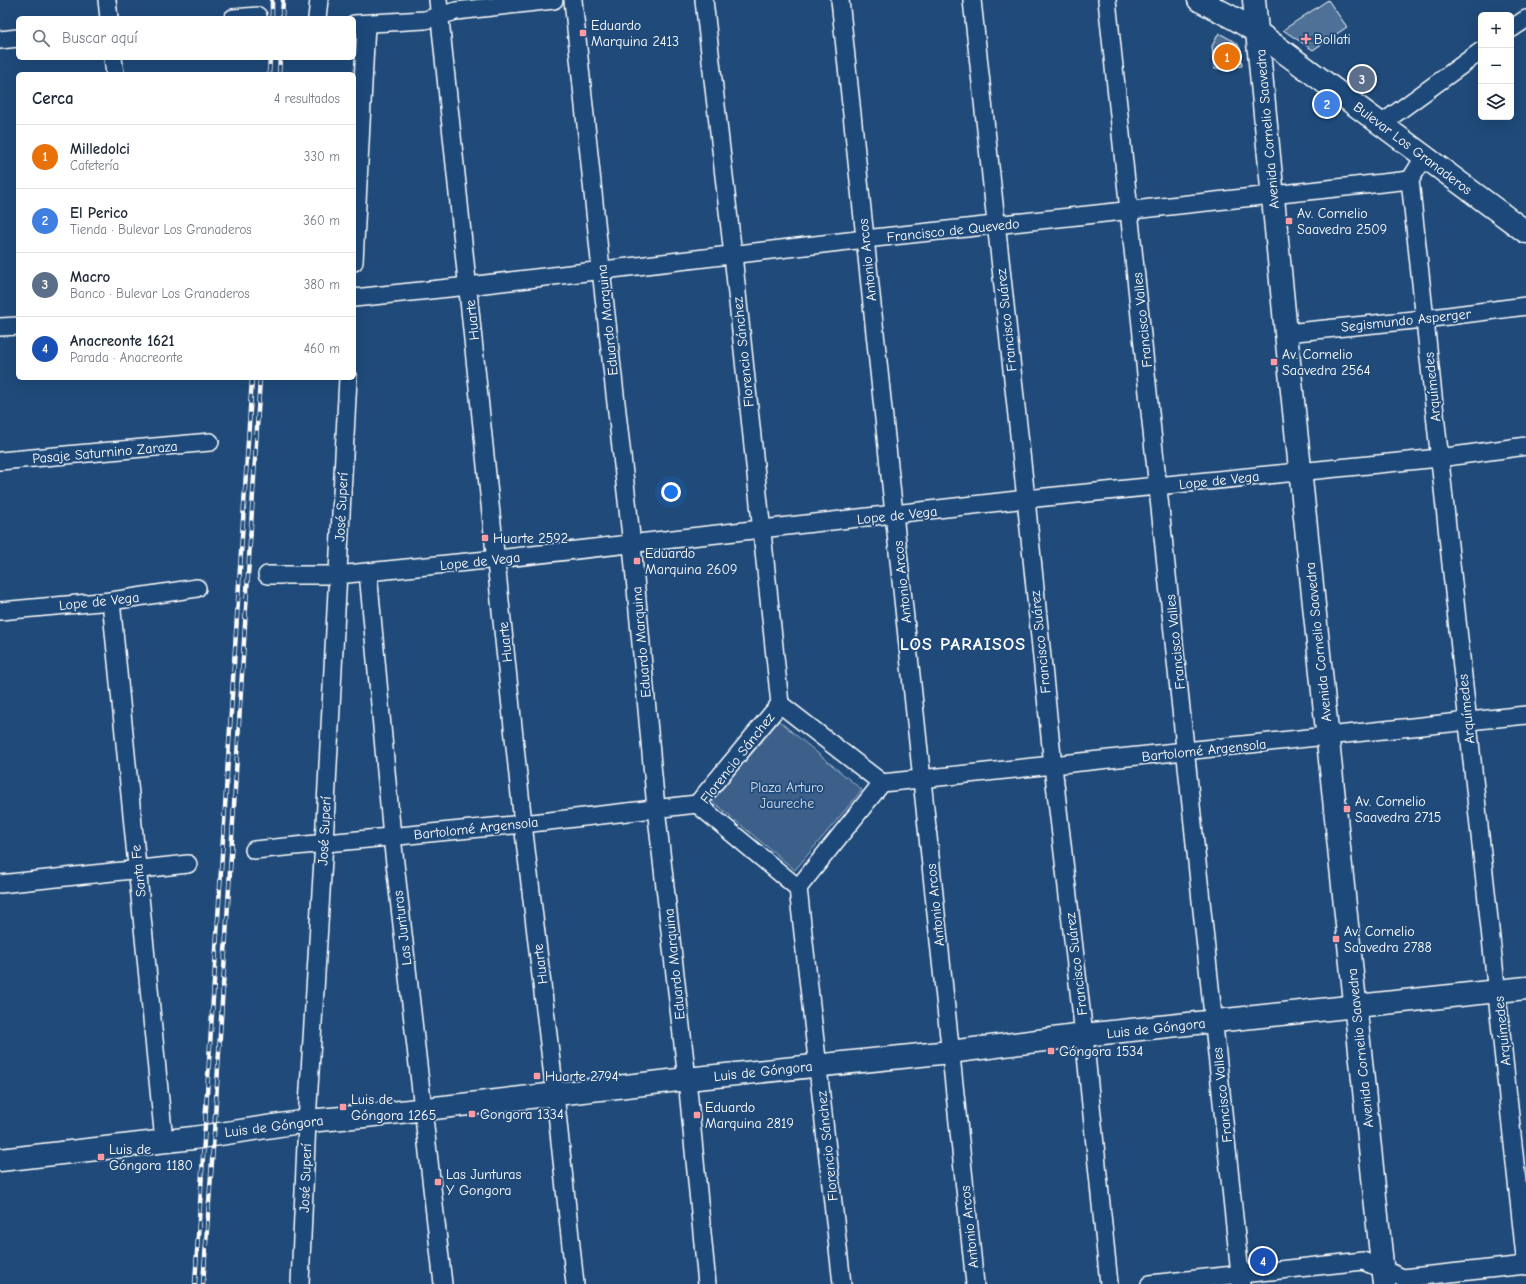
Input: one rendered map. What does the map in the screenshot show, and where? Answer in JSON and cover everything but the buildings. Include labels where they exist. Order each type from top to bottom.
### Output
[{"type":"main road","name":"Bulevar Los Granaderos","points":[[1199,0],[1257,32],[1526,232]]},
{"type":"main road","name":"Avenida Cornelio Saavedra","points":[[1254,0],[1286,333],[1383,1277]]},
{"type":"main road","name":"Luis de Góngora","points":[[0,1160],[164,1141],[307,1121],[365,1116],[423,1108],[687,1079],[950,1052],[1084,1035],[1526,988]]},
{"type":"street","points":[[107,0],[109,16]]},
{"type":"street","points":[[318,0],[318,16]]},
{"type":"street","points":[[356,183],[360,24],[425,20],[439,8],[456,11],[554,0]]},
{"type":"street","name":"Eduardo Marquina","points":[[573,0],[601,270],[632,545],[656,808],[687,1079],[707,1284]]},
{"type":"street","name":"Florencio Sánchez","points":[[704,0],[733,255],[780,704],[697,804],[798,888],[819,1065],[842,1284]]},
{"type":"street","name":"Antonio Arcos","points":[[840,0],[975,1284]]},
{"type":"street","name":"Francisco Suárez","points":[[972,0],[1026,499],[1053,766],[1084,1035],[1110,1284]]},
{"type":"street","name":"Francisco Valles","points":[[1107,0],[1241,1279]]},
{"type":"street","name":"Huarte","points":[[439,8],[523,824],[555,1094],[575,1284]]},
{"type":"street","points":[[1514,28],[1526,19]]},
{"type":"street","points":[[0,40],[16,38]]},
{"type":"street","points":[[1381,124],[1478,53]]},
{"type":"street","points":[[113,60],[115,72]]},
{"type":"street","points":[[1410,180],[1425,156]]},
{"type":"street","name":"Francisco de Quevedo","points":[[356,298],[865,239],[1410,180]]},
{"type":"street","name":"Arquímedes","points":[[1410,180],[1526,1265]]},
{"type":"street","name":"Segismundo Asperger","points":[[1286,333],[1424,319],[1526,306]]},
{"type":"street","points":[[0,327],[16,326]]},
{"type":"street","name":"José Superí","points":[[300,1284],[307,1121],[324,843],[348,380]]},
{"type":"street","name":"Pasaje Saturnino Zaraza","points":[[0,461],[210,442]]},
{"type":"street","name":"Lope de Vega","points":[[268,575],[337,575],[496,559],[632,545],[1026,499],[1439,458],[1526,446]]},
{"type":"street","name":"Las Junturas","points":[[368,572],[392,837],[442,1284]]},
{"type":"street","name":"Lope de Vega","points":[[0,611],[111,601],[197,588]]},
{"type":"street","name":"Santa Fe","points":[[111,601],[164,1141]]},
{"type":"street","name":"Florencio Sánchez","points":[[780,704],[882,783]]},
{"type":"street","name":"Bartolomé Argensola","points":[[882,783],[1526,715]]},
{"type":"street","points":[[798,888],[882,783]]},
{"type":"street","name":"Bartolomé Argensola","points":[[254,850],[523,824],[697,804]]},
{"type":"street","points":[[0,884],[188,864]]},
{"type":"street","points":[[1150,1284],[1241,1279],[1363,1261],[1383,1277],[1403,1278],[1526,1265]]},
{"type":"green space","name":"Plaza Arturo Jaureche","points":[[779,721],[862,790],[795,870],[712,801]]},
{"type":"railway","points":[[272,0],[272,16]]},
{"type":"railway","points":[[282,16],[283,0]]},
{"type":"railway","points":[[269,72],[270,60]]},
{"type":"railway","points":[[279,72],[280,60]]},
{"type":"railway","points":[[195,1284],[252,380]]},
{"type":"railway","points":[[203,1284],[214,1134],[260,380]]},
{"type":"place","name":"Eduardo Marquina 2413","points":[[583,33]]},
{"type":"place","name":"Bollati","points":[[1306,39]]},
{"type":"place","name":"Milledolci","points":[[1227,57]]},
{"type":"place","name":"Macro","points":[[1362,79]]},
{"type":"place","name":"El Perico","points":[[1327,104]]},
{"type":"place","name":"Av. Cornelio Saavedra 2509","points":[[1289,221]]},
{"type":"place","name":"Av. Cornelio Saavedra 2564","points":[[1274,362]]},
{"type":"place","name":"Huarte 2592","points":[[485,538]]},
{"type":"place","name":"Eduardo Marquina 2609","points":[[637,561]]},
{"type":"place","name":"Av. Cornelio Saavedra 2715","points":[[1347,809]]},
{"type":"place","name":"Av. Cornelio Saavedra 2788","points":[[1336,939]]},
{"type":"place","name":"Góngora 1534","points":[[1051,1051]]},
{"type":"place","name":"Huarte 2794","points":[[537,1076]]},
{"type":"place","name":"Luis de Góngora 1265","points":[[343,1107]]},
{"type":"place","name":"Gongora 1334","points":[[472,1114]]},
{"type":"place","name":"Eduardo Marquina 2819","points":[[697,1115]]},
{"type":"place","name":"Luis de Góngora 1180","points":[[101,1157]]},
{"type":"place","name":"Las Junturas Y Gongora","points":[[438,1182]]},
{"type":"place","name":"Anacreonte 1621","points":[[1263,1261]]},
{"type":"district","name":"LOS PARAISOS","points":[[963,644]]}]
